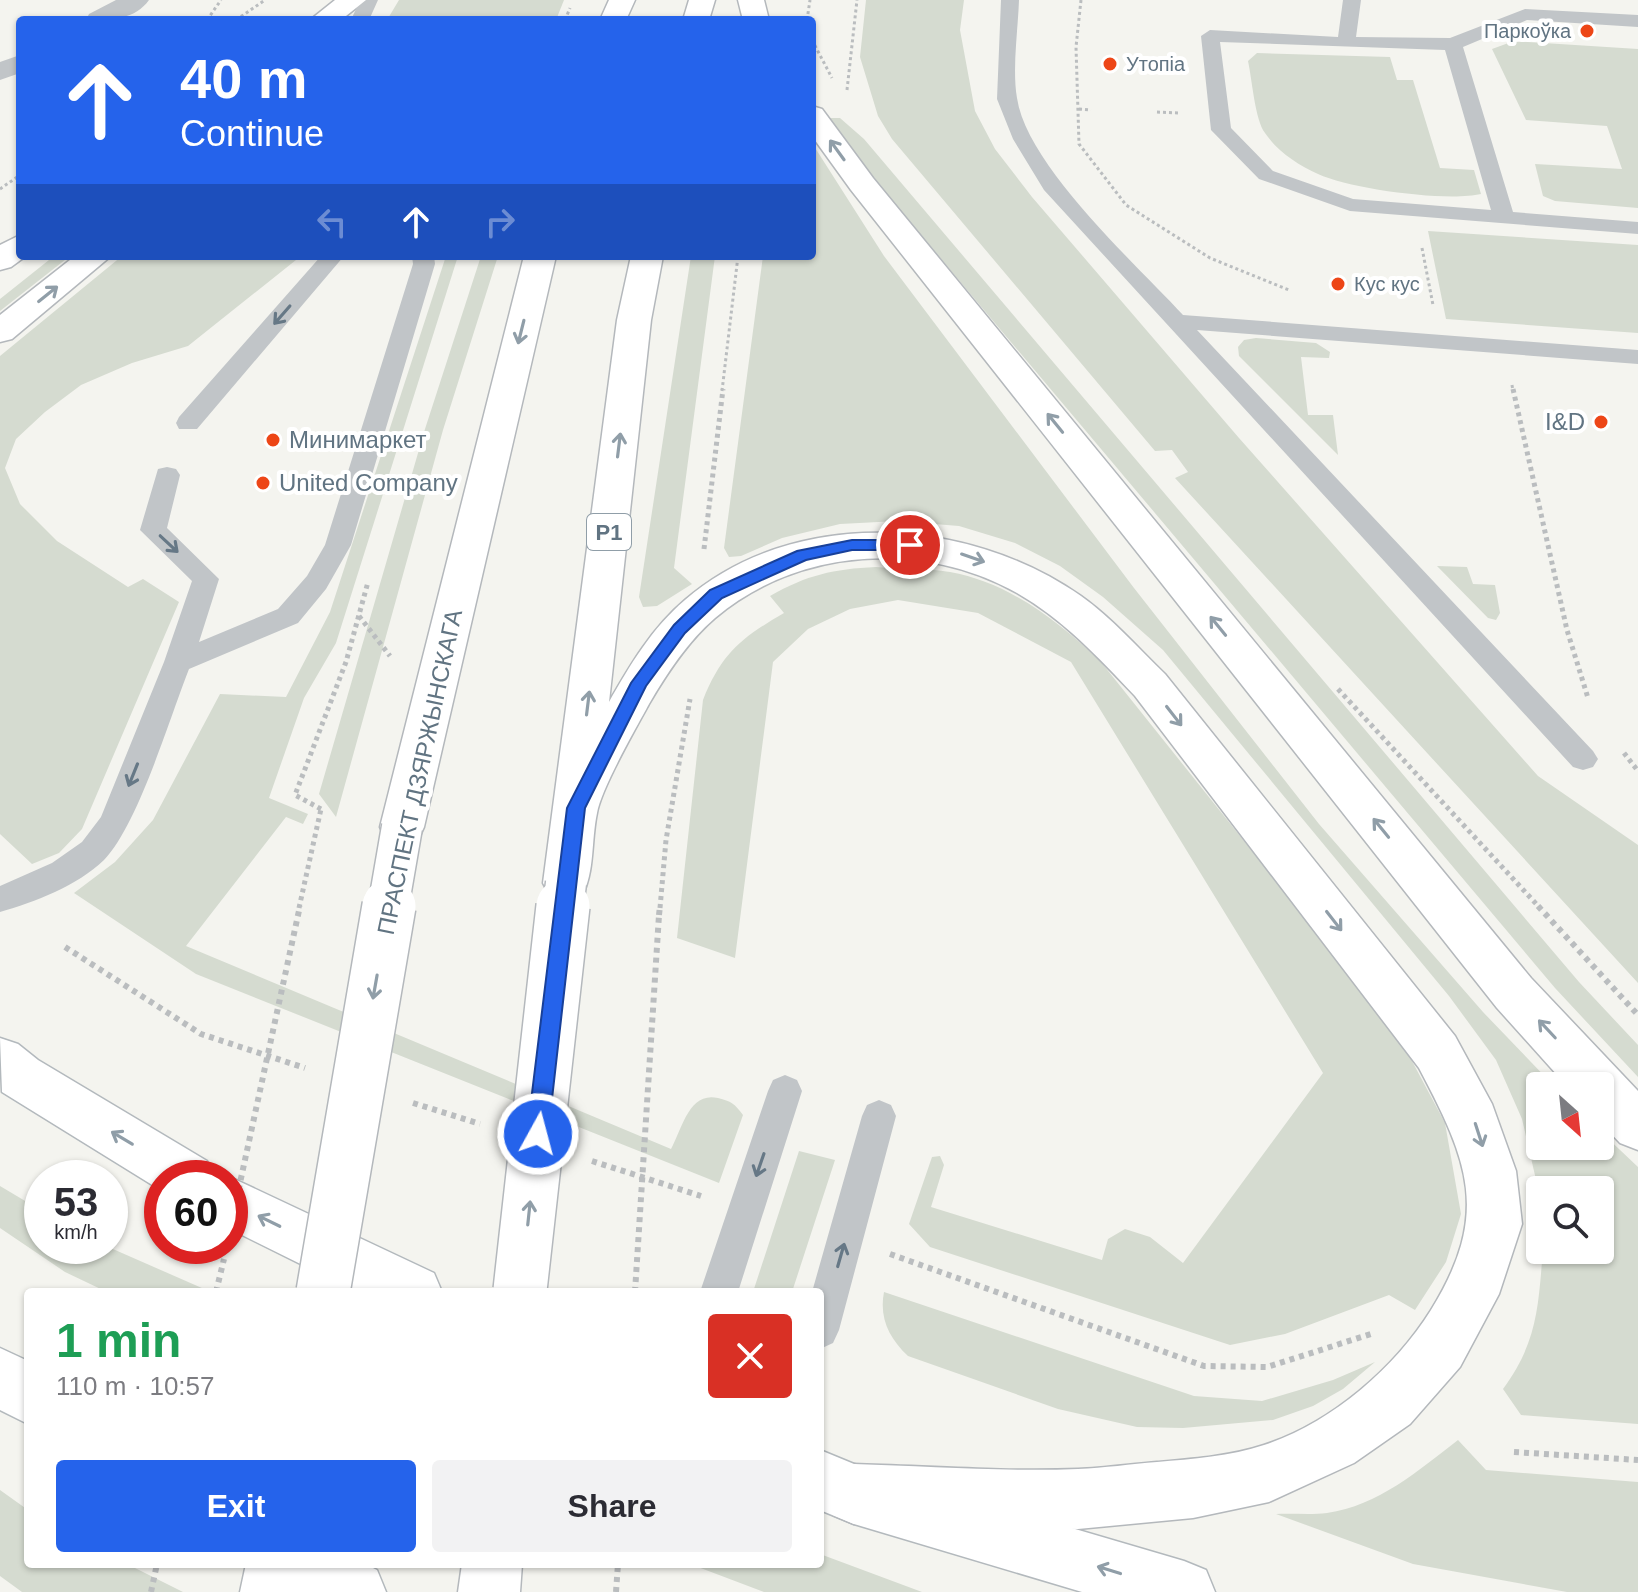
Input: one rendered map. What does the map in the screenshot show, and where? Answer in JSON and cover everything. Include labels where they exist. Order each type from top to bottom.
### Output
[{"type":"main road","points":[[329,16],[353,0]]},
{"type":"main road","points":[[832,103],[872,197],[1514,993],[1587,1072]]},
{"type":"main road","points":[[0,332],[90,260]]},
{"type":"main road","name":"ПРАСПЕКТ ДЗЯРЖЫНСКАГА","points":[[324,1288],[402,827],[539,260]]},
{"type":"main road","name":"Р1","points":[[520,1288],[634,320],[646,260]]},
{"type":"main road","points":[[576,808],[640,683],[680,629],[716,594],[802,555],[852,545],[910,545],[966,555],[1013,574],[1050,596],[1099,632],[1150,685],[1437,1052],[1474,1121],[1490,1171],[1495,1224],[1472,1294],[1422,1370],[1390,1404],[1333,1442],[1269,1473],[1193,1488],[1078,1499],[837,1487]]},
{"type":"main road","points":[[0,1060],[20,1076],[158,1160]]},
{"type":"main road","points":[[1614,1101],[1638,1126]]},
{"type":"main road","points":[[248,1211],[407,1288]]},
{"type":"main road","points":[[0,1376],[24,1392]]},
{"type":"main road","points":[[837,1487],[1184,1592]]},
{"type":"main road","points":[[271,1592],[275,1568]]},
{"type":"main road","points":[[311,1568],[355,1592]]},
{"type":"main road","points":[[489,1592],[492,1568]]},
{"type":"street","points":[[106,16],[136,0]]},
{"type":"lane","points":[[1010,0],[1007,99],[1023,139],[1051,186],[1583,759]]},
{"type":"lane","points":[[1346,43],[1352,0]]},
{"type":"lane","points":[[1638,21],[1525,14],[1453,44],[1346,43],[1210,36],[1221,130],[1266,175],[1350,205],[1638,228]]},
{"type":"lane","points":[[1453,44],[1504,218]]},
{"type":"lane","points":[[188,423],[330,260]]},
{"type":"lane","points":[[178,662],[288,616],[317,582],[338,545],[424,260]]},
{"type":"lane","points":[[1176,321],[1638,357]]},
{"type":"lane","points":[[0,899],[24,892],[93,851],[114,823],[178,662],[206,579],[153,530],[167,475]]},
{"type":"lane","points":[[720,1288],[785,1091]]},
{"type":"lane","points":[[824,1315],[879,1116]]},
{"type":"path","points":[[242,16],[265,0]]},
{"type":"path","points":[[832,103],[857,0]]},
{"type":"path","points":[[1081,0],[1076,47],[1079,144],[1126,205],[1210,258],[1295,292]]},
{"type":"path","points":[[816,53],[832,103]]},
{"type":"path","points":[[1079,109],[1091,110]]},
{"type":"path","points":[[1415,212],[1441,342]]},
{"type":"path","points":[[703,559],[738,260]]},
{"type":"path","points":[[1521,379],[1511,386],[1567,630],[1589,699]]},
{"type":"path","points":[[359,615],[393,659]]},
{"type":"path","points":[[1328,678],[1638,1015]]},
{"type":"path","points":[[635,1288],[666,840],[692,687]]},
{"type":"path","points":[[1624,753],[1638,771]]},
{"type":"path","points":[[245,1160],[321,809]]},
{"type":"path","points":[[217,1288],[222,1264]]},
{"type":"path","points":[[1514,1452],[1638,1460]]},
{"type":"path","points":[[151,1592],[156,1568]]},
{"type":"path","points":[[616,1592],[618,1568]]},
{"type":"shaded area","points":[[399,0],[564,0],[558,16],[389,16]]},
{"type":"shaded area","points":[[866,0],[964,0],[960,30],[975,111],[995,149],[1032,197],[1239,438],[1538,776],[1638,845],[1638,983],[1175,478],[1188,472],[1172,450],[1155,451],[892,139],[878,116],[860,57]]},
{"type":"shaded area","points":[[1514,41],[1638,49],[1638,208],[1555,201],[1543,196],[1535,164],[1622,169],[1607,126],[1526,120],[1492,49]]},
{"type":"shaded area","points":[[1257,53],[1390,57],[1397,80],[1413,80],[1440,168],[1474,170],[1481,194],[1423,195],[1375,189],[1318,174],[1295,162],[1270,140],[1259,119],[1248,61]]},
{"type":"shaded area","points":[[827,118],[840,118],[864,139],[1579,982],[1638,1045],[1638,1077],[1555,988],[845,145]]},
{"type":"shaded area","points":[[816,149],[884,256],[1134,588],[1319,824],[1483,1012],[1541,1072],[1526,1072],[1526,1136],[1522,1119],[1496,1060],[1449,996],[1163,650],[1103,597],[1060,566],[1015,543],[959,526],[898,521],[840,524],[782,538],[741,556],[729,557],[724,548],[762,260],[816,260]]},
{"type":"shaded area","points":[[1428,231],[1638,245],[1638,333],[1446,319]]},
{"type":"shaded area","points":[[49,260],[65,260],[0,311],[0,299]]},
{"type":"shaded area","points":[[117,260],[296,260],[188,346],[132,363],[81,385],[16,439],[5,468],[20,504],[57,541],[128,587],[143,579],[179,602],[82,829],[59,853],[32,864],[0,834],[0,356]]},
{"type":"shaded area","points":[[445,260],[457,260],[336,643],[304,698],[269,798],[308,814],[303,824],[286,817],[186,946],[671,1149],[688,1113],[700,1100],[708,1097],[730,1102],[743,1115],[719,1183],[196,974],[74,893],[115,862],[153,820],[220,694],[286,697],[330,612]]},
{"type":"shaded area","points":[[480,260],[497,260],[443,430],[336,817],[319,794],[425,429]]},
{"type":"shaded area","points":[[690,260],[714,260],[674,568],[692,584],[657,606],[643,607],[639,597]]},
{"type":"shaded area","points":[[1256,338],[1316,343],[1330,352],[1329,358],[1301,357],[1308,415],[1333,415],[1338,455],[1239,356],[1238,347],[1244,340]]},
{"type":"shaded area","points":[[1437,566],[1467,567],[1473,584],[1495,585],[1500,613],[1496,620],[1488,618]]},
{"type":"shaded area","points":[[876,567],[950,572],[992,585],[1032,606],[1085,647],[1101,662],[1396,1031],[1445,1123],[1461,1214],[1446,1262],[1415,1310],[1389,1295],[1285,1334],[1230,1345],[930,1247],[909,1224],[932,1157],[940,1156],[944,1165],[931,1207],[1102,1260],[1108,1239],[1125,1229],[1150,1237],[1183,1263],[1323,1073],[1071,662],[978,613],[898,600],[850,609],[808,629],[773,662],[735,958],[677,938],[703,700],[710,684],[734,648],[784,613],[770,596],[821,574]]},
{"type":"shaded area","points":[[1614,1144],[1638,1167],[1638,1424],[1521,1415],[1503,1389],[1515,1372],[1530,1339],[1542,1264],[1614,1264],[1614,1176],[1535,1176],[1531,1160],[1614,1160]]},
{"type":"shaded area","points":[[799,1151],[835,1160],[793,1288],[754,1288]]},
{"type":"shaded area","points":[[0,1186],[24,1200],[24,1244],[0,1228]]},
{"type":"shaded area","points":[[128,1256],[202,1288],[99,1288],[53,1264],[128,1264]]},
{"type":"shaded area","points":[[884,1292],[1194,1396],[1262,1401],[1333,1380],[1375,1362],[1343,1389],[1313,1406],[1273,1420],[1183,1428],[1137,1427],[1058,1409],[908,1356],[896,1342],[884,1319]]},
{"type":"shaded area","points":[[1458,1440],[1486,1470],[1638,1482],[1638,1592],[1567,1592],[1413,1564],[1276,1514],[1327,1513],[1364,1503],[1397,1485]]},
{"type":"shaded area","points":[[0,1490],[24,1507],[24,1568],[135,1568],[183,1592],[22,1592],[0,1576]]},
{"type":"shaded area","points":[[824,1555],[922,1592],[764,1592],[701,1568],[824,1568]]},
{"type":"place","name":"Паркоўка","points":[[1587,31]]},
{"type":"place","name":"Утопiа","points":[[1110,64]]},
{"type":"place","name":"Кус кус","points":[[1338,284]]},
{"type":"place","name":"I&D","points":[[1601,422]]},
{"type":"place","name":"Минимаркет","points":[[273,440]]},
{"type":"place","name":"United Company","points":[[263,483]]},
{"type":"route","points":[[538,1134],[576,808],[640,683],[680,629],[716,594],[802,555],[852,545],[910,545]]}]
